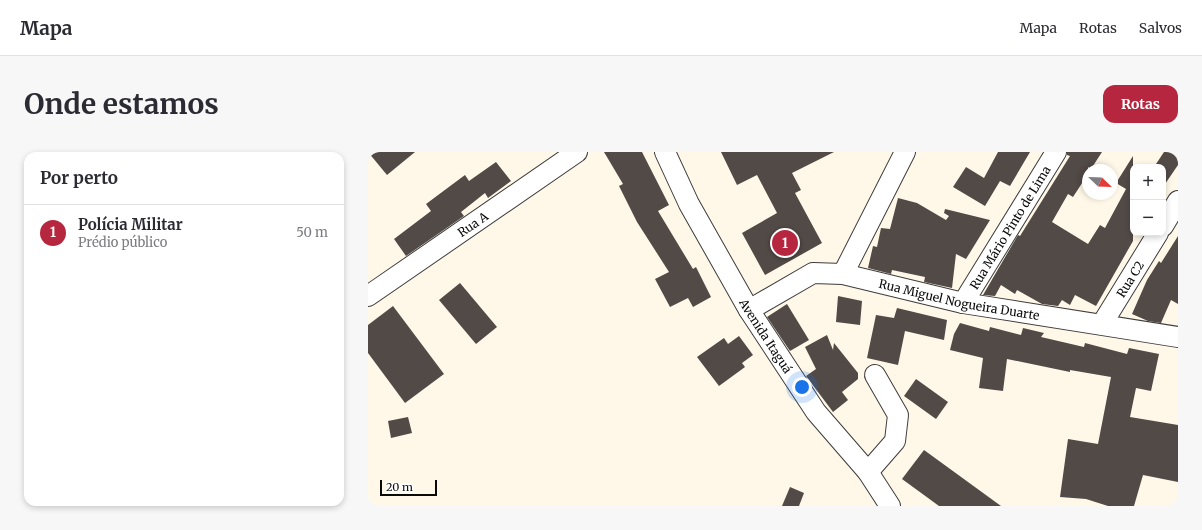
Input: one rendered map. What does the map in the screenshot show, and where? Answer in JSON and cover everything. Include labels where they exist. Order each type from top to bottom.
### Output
[{"type":"street","name":"Rua A","points":[[368,296],[577,152]]},
{"type":"street","name":"Avenida Itaguá","points":[[665,152],[689,204],[749,310],[816,412],[868,472],[890,506]]},
{"type":"street","points":[[843,274],[905,152]]},
{"type":"street","name":"Rua Mário Pinto de Lima","points":[[963,303],[1056,152]]},
{"type":"street","points":[[1166,221],[1178,201]]},
{"type":"street","name":"Rua C2","points":[[1102,324],[1156,236]]},
{"type":"street","name":"Rua Miguel Nogueira Duarte","points":[[749,310],[813,273],[843,274],[963,303],[1178,337]]},
{"type":"street","points":[[868,472],[895,441],[898,415],[875,375]]},
{"type":"building","points":[[368,152],[415,152],[387,175]]},
{"type":"building","points":[[604,152],[642,152],[669,205],[658,211],[693,269],[696,267],[711,297],[693,307],[688,298],[670,307],[655,279],[669,272],[637,222],[619,186],[623,184]]},
{"type":"building","points":[[721,152],[834,152],[792,173],[801,190],[795,193],[822,243],[765,275],[742,233],[777,213],[757,175],[737,185]]},
{"type":"building","points":[[998,152],[1030,152],[1010,186],[1000,181],[985,206],[953,187],[966,167],[984,178]]},
{"type":"building","points":[[1067,152],[1102,152],[1094,164],[1082,164],[1082,183],[1073,197],[1068,194],[1052,222],[1088,244],[1100,225],[1105,228],[1126,189],[1118,184],[1118,180],[1133,156],[1133,164],[1130,164],[1130,236],[1133,236],[1133,241],[1096,306],[1075,295],[1070,305],[1062,300],[1058,306],[1042,304],[1017,290],[1015,294],[1001,285],[995,296],[983,295],[1018,235],[1020,236],[1070,156],[1067,155]]},
{"type":"building","points":[[1164,152],[1178,152],[1178,165],[1166,183],[1166,164],[1156,164]]},
{"type":"building","points":[[496,162],[511,181],[488,198],[485,193],[461,212],[464,216],[406,256],[394,239],[431,211],[426,204],[465,175],[469,181]]},
{"type":"building","points":[[898,198],[917,203],[946,220],[949,216],[944,213],[945,209],[990,220],[966,259],[956,254],[952,288],[924,282],[925,277],[892,270],[891,274],[868,268],[873,246],[877,247],[881,228],[890,229]]},
{"type":"building","points":[[1178,236],[1178,304],[1171,300],[1161,323],[1148,321],[1132,314],[1147,280],[1159,261],[1161,263]]},
{"type":"building","points":[[460,283],[497,327],[476,344],[439,300]]},
{"type":"building","points":[[838,296],[862,301],[860,325],[836,322]]},
{"type":"building","points":[[787,304],[809,340],[790,351],[767,317]]},
{"type":"building","points":[[393,306],[444,374],[405,403],[368,353],[368,325]]},
{"type":"building","points":[[897,308],[947,320],[944,340],[905,331],[898,365],[867,358],[876,315],[894,318]]},
{"type":"building","points":[[960,323],[989,331],[990,327],[1021,335],[1023,328],[1044,333],[1041,337],[1084,347],[1085,343],[1127,354],[1129,348],[1159,354],[1151,391],[1136,388],[1130,417],[1178,425],[1178,482],[1143,475],[1134,506],[1108,506],[1086,499],[1060,497],[1068,439],[1098,444],[1111,377],[1070,370],[1070,372],[1007,359],[1003,391],[979,388],[983,358],[950,350],[954,334]]},
{"type":"building","points":[[827,335],[833,350],[834,343],[858,373],[858,379],[842,392],[848,400],[833,412],[806,376],[816,369],[805,347]]},
{"type":"building","points":[[739,336],[753,355],[742,363],[745,367],[719,386],[697,357],[724,338],[728,344]]},
{"type":"building","points":[[916,379],[948,402],[936,419],[904,396]]},
{"type":"building","points":[[408,417],[412,433],[391,438],[388,421]]},
{"type":"building","points":[[924,450],[1001,506],[939,506],[902,479]]},
{"type":"building","points":[[790,487],[804,493],[799,506],[782,506]]},
{"type":"place","name":"Polícia Militar","points":[[785,243]]}]
